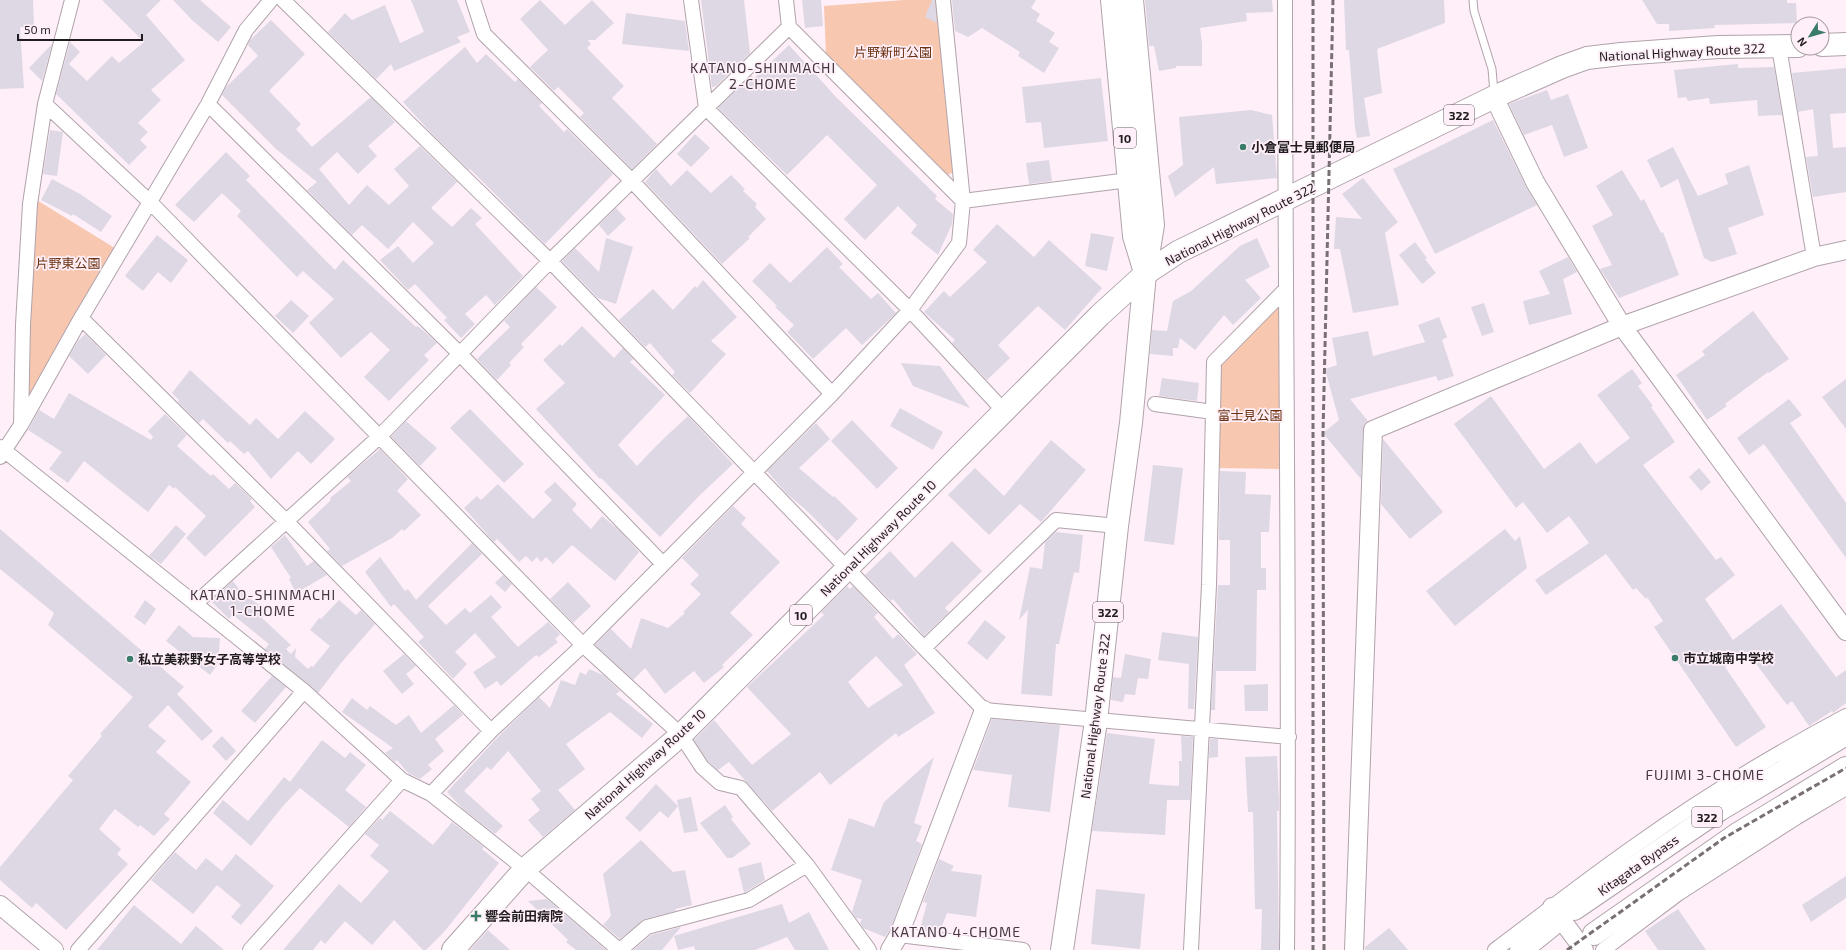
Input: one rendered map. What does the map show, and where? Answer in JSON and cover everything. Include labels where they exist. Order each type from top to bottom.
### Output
[{"type":"highway","name":"10","points":[[1112,0],[1134,236],[1146,274]]},
{"type":"highway","name":"10","points":[[1132,0],[1153,225],[1146,274]]},
{"type":"highway","points":[[1830,45],[1846,44]]},
{"type":"highway","name":"National Highway Route 322","points":[[1062,950],[1096,721],[1117,526],[1131,423],[1146,274],[1178,252],[1285,201],[1494,97],[1562,66],[1587,58],[1621,54],[1711,48],[1788,46]]},
{"type":"highway","name":"National Highway Route 10","points":[[453,950],[525,869],[681,735],[1100,315],[1146,274]]},
{"type":"highway","name":"Kitagata Bypass","points":[[1574,910],[1719,810],[1846,734]]},
{"type":"highway","name":"322","points":[[1593,945],[1736,835],[1846,768]]},
{"type":"highway","points":[[1521,950],[1551,917]]},
{"type":"street","points":[[21,425],[23,325],[30,204],[44,104],[72,0]]},
{"type":"street","points":[[271,0],[246,30],[208,104],[21,425],[2,452],[304,691],[402,780],[432,794],[525,869],[620,950],[647,927],[749,900],[807,865]]},
{"type":"street","points":[[283,0],[550,261],[984,710],[1289,737]]},
{"type":"street","points":[[473,0],[484,34],[632,181],[832,394]]},
{"type":"street","points":[[691,0],[706,108],[910,310],[1004,411]]},
{"type":"street","points":[[786,0],[790,26],[963,201]]},
{"type":"street","points":[[432,794],[491,731],[583,645],[832,394],[910,310],[959,243],[963,201],[943,0]]},
{"type":"street","points":[[1285,0],[1289,737],[1287,950]]},
{"type":"street","points":[[195,604],[379,436],[550,261],[790,26]]},
{"type":"street","points":[[1788,46],[1814,257]]},
{"type":"street","points":[[1494,97],[1535,182],[1622,326],[1846,631]]},
{"type":"street","points":[[44,104],[150,202],[583,645],[681,735],[702,767],[720,783],[741,788],[807,865],[869,950]]},
{"type":"street","points":[[208,104],[460,354],[663,564]]},
{"type":"street","points":[[963,201],[1129,180]]},
{"type":"street","points":[[1354,950],[1373,430],[1622,326],[1814,257],[1846,250]]},
{"type":"street","points":[[1191,950],[1209,585],[1214,362],[1286,289]]},
{"type":"street","points":[[82,318],[286,521],[491,731]]},
{"type":"street","points":[[1155,404],[1214,412]]},
{"type":"street","points":[[924,648],[1056,520],[1117,526]]},
{"type":"street","points":[[78,950],[304,691]]},
{"type":"street","points":[[984,710],[895,943],[1023,950]]},
{"type":"street","points":[[1495,950],[1551,917],[1638,843],[1714,792],[1794,744],[1846,716]]},
{"type":"street","points":[[250,950],[402,780]]},
{"type":"street","points":[[1551,917],[1593,945],[1846,788]]},
{"type":"street","points":[[0,905],[54,950]]},
{"type":"lane","points":[[1473,0],[1474,12],[1492,69],[1494,97]]},
{"type":"green space","name":"片野新町公園","points":[[904,0],[938,0],[954,172],[945,176],[826,55],[824,6]]},
{"type":"green space","name":"片野東公園","points":[[35,199],[118,250],[23,417]]},
{"type":"green space","name":"富士見公園","points":[[1282,297],[1283,469],[1216,468],[1218,363]]},
{"type":"building","points":[[0,0],[33,0],[34,27],[20,27],[24,88],[0,89]]},
{"type":"building","points":[[102,0],[161,0],[146,15],[185,60],[151,90],[161,100],[138,123],[148,132],[140,140],[147,147],[129,165],[56,94],[70,42],[80,52],[69,64],[87,81],[112,56],[119,63],[144,42]]},
{"type":"building","points":[[173,0],[200,0],[231,27],[218,42],[193,21]]},
{"type":"building","points":[[411,0],[457,0],[470,32],[457,37],[461,42],[394,71],[391,64],[376,79],[328,32],[345,13],[352,20],[385,5],[400,43],[424,32]]},
{"type":"building","points":[[540,0],[565,25],[592,0],[614,23],[595,40],[588,40],[591,44],[587,48],[624,86],[612,98],[657,144],[632,169],[580,117],[584,113],[558,87],[554,91],[530,67],[548,50],[520,19]]},
{"type":"building","points":[[701,0],[744,0],[750,53],[716,86],[712,87]]},
{"type":"building","points":[[802,0],[821,0],[823,26],[805,28]]},
{"type":"building","points":[[932,0],[935,0],[937,23],[925,17]]},
{"type":"building","points":[[952,0],[1036,0],[1031,8],[1040,14],[1036,21],[1055,33],[1049,42],[1059,48],[1044,73],[1018,56],[1020,52],[982,28],[968,37],[955,31]]},
{"type":"building","points":[[1145,0],[1272,0],[1273,12],[1246,13],[1247,21],[1200,28],[1202,43],[1202,66],[1176,66],[1176,68],[1159,71],[1154,46],[1149,46]]},
{"type":"building","points":[[1344,0],[1444,0],[1445,23],[1377,49],[1382,93],[1364,98],[1370,136],[1357,138],[1349,50],[1346,50]]},
{"type":"building","points":[[1642,0],[1787,0],[1787,3],[1796,3],[1797,16],[1790,16],[1790,23],[1714,25],[1715,28],[1669,31],[1669,24],[1657,24]]},
{"type":"building","points":[[626,13],[685,21],[689,51],[622,44]]},
{"type":"building","points":[[271,20],[305,54],[269,91],[301,124],[296,129],[312,147],[371,97],[395,122],[368,146],[377,156],[358,174],[337,152],[319,169],[349,205],[367,185],[389,205],[409,186],[394,169],[420,146],[457,182],[431,208],[452,227],[471,208],[482,218],[475,224],[523,276],[495,305],[486,295],[465,314],[475,324],[461,338],[444,320],[447,318],[415,284],[408,290],[380,260],[398,246],[413,263],[434,243],[413,222],[388,249],[362,225],[352,235],[307,190],[317,182],[276,149],[222,95],[226,87],[258,56],[248,45],[250,40]]},
{"type":"building","points":[[52,44],[42,81],[29,68]]},
{"type":"building","points":[[789,45],[836,97],[937,196],[935,199],[953,214],[952,224],[938,255],[911,233],[917,225],[898,206],[865,240],[844,219],[877,185],[827,135],[787,175],[718,108],[752,75],[753,79]]},
{"type":"building","points":[[465,47],[477,63],[486,54],[515,82],[518,79],[542,103],[539,106],[564,132],[567,129],[613,174],[545,244],[470,169],[469,170],[432,134],[403,102]]},
{"type":"building","points":[[1738,64],[1738,68],[1774,67],[1782,115],[1758,116],[1757,100],[1710,104],[1709,98],[1688,101],[1686,97],[1678,98],[1674,70]]},
{"type":"building","points":[[1846,68],[1846,113],[1830,114],[1833,148],[1846,147],[1846,192],[1813,197],[1806,157],[1818,156],[1813,109],[1798,112],[1792,73]]},
{"type":"building","points":[[1101,78],[1108,141],[1044,148],[1041,122],[1026,123],[1022,87]]},
{"type":"building","points":[[1547,90],[1551,100],[1568,94],[1588,148],[1564,157],[1552,125],[1524,135],[1509,104]]},
{"type":"building","points":[[1251,110],[1272,115],[1277,178],[1216,184],[1214,167],[1175,197],[1168,176],[1183,165],[1179,117]]},
{"type":"building","points":[[1493,120],[1526,187],[1537,205],[1435,254],[1393,169]]},
{"type":"building","points":[[50,130],[63,132],[57,176],[43,174]]},
{"type":"building","points":[[695,134],[710,148],[691,167],[677,154]]},
{"type":"building","points":[[1673,147],[1698,196],[1728,184],[1725,174],[1749,165],[1764,215],[1728,228],[1737,254],[1712,262],[1704,258],[1678,179],[1661,188],[1647,160]]},
{"type":"building","points":[[226,152],[250,176],[246,180],[335,270],[343,260],[416,327],[417,326],[424,331],[437,343],[424,355],[429,360],[389,401],[364,377],[390,350],[371,332],[341,358],[309,323],[334,299],[303,271],[297,277],[237,216],[241,211],[222,193],[194,222],[175,205]]},
{"type":"building","points":[[1049,160],[1052,181],[1029,184],[1026,163]]},
{"type":"building","points":[[656,169],[671,186],[687,170],[711,193],[731,175],[745,189],[743,191],[757,204],[755,207],[766,219],[748,237],[750,238],[722,264],[645,182]]},
{"type":"building","points":[[1622,170],[1641,201],[1644,199],[1661,233],[1663,232],[1679,275],[1619,298],[1600,269],[1612,265],[1592,226],[1613,215],[1596,186]]},
{"type":"building","points":[[1363,178],[1398,222],[1385,233],[1399,305],[1353,313],[1340,249],[1334,249],[1336,217],[1362,219],[1342,194]]},
{"type":"building","points":[[52,179],[80,194],[112,216],[101,232],[73,214],[72,216],[41,200]]},
{"type":"building","points":[[616,208],[626,219],[608,236],[599,225]]},
{"type":"building","points":[[997,224],[1034,257],[1049,240],[1102,288],[1065,330],[1038,306],[998,345],[1010,358],[987,380],[952,343],[955,340],[924,312],[944,291],[950,297],[987,262],[973,250]]},
{"type":"building","points":[[1091,233],[1114,237],[1107,271],[1085,266]]},
{"type":"building","points":[[157,235],[188,260],[171,283],[158,272],[143,291],[125,276]]},
{"type":"building","points":[[606,238],[633,247],[616,304],[598,298],[562,261],[575,248],[599,272]]},
{"type":"building","points":[[1257,238],[1270,267],[1245,280],[1261,298],[1233,325],[1224,315],[1195,350],[1180,338],[1178,348],[1173,348],[1173,356],[1150,354],[1152,330],[1167,331],[1173,301],[1191,291],[1240,246]]},
{"type":"building","points":[[1415,242],[1427,258],[1425,259],[1436,273],[1422,284],[1399,255]]},
{"type":"building","points":[[827,247],[843,264],[839,267],[871,299],[878,293],[896,313],[862,345],[846,328],[813,359],[787,332],[794,325],[775,307],[777,306],[752,281],[770,263],[790,283]]},
{"type":"building","points":[[1568,257],[1577,272],[1563,279],[1572,314],[1529,325],[1523,301],[1550,294],[1539,271]]},
{"type":"building","points":[[703,280],[737,317],[711,341],[726,354],[690,393],[672,375],[675,372],[650,343],[645,347],[619,320],[653,289],[673,310],[695,286],[697,288]]},
{"type":"building","points":[[536,287],[557,307],[521,344],[524,347],[509,363],[511,365],[497,380],[477,359],[510,327],[504,321]]},
{"type":"building","points":[[291,300],[309,316],[293,333],[275,316]]},
{"type":"building","points":[[1484,303],[1494,332],[1482,336],[1471,307]]},
{"type":"building","points":[[1753,311],[1789,359],[1769,373],[1768,372],[1725,404],[1727,406],[1707,420],[1676,375],[1705,355],[1702,351]]},
{"type":"building","points":[[1439,317],[1447,337],[1442,340],[1454,376],[1438,381],[1436,376],[1350,399],[1368,421],[1364,424],[1363,430],[1361,479],[1323,433],[1339,420],[1325,369],[1337,365],[1332,338],[1368,331],[1373,356],[1425,342],[1418,325]]},
{"type":"building","points":[[582,326],[614,358],[623,348],[633,359],[630,362],[665,395],[618,445],[637,466],[688,416],[733,464],[699,496],[660,537],[601,478],[600,479],[536,409],[565,383],[543,360],[560,344],[562,346]]},
{"type":"building","points":[[85,334],[106,355],[88,374],[69,356],[78,341]]},
{"type":"building","points":[[901,363],[940,366],[970,408],[913,386]]},
{"type":"building","points":[[1632,369],[1642,383],[1638,386],[1653,406],[1651,407],[1675,442],[1643,465],[1716,560],[1721,557],[1735,575],[1705,599],[1733,640],[1781,604],[1836,677],[1846,670],[1846,703],[1833,713],[1832,711],[1809,726],[1792,701],[1787,705],[1747,652],[1725,667],[1766,727],[1736,747],[1654,627],[1663,621],[1647,597],[1646,599],[1636,588],[1633,590],[1606,554],[1546,595],[1535,580],[1589,543],[1569,516],[1547,533],[1523,502],[1516,508],[1454,424],[1491,396],[1544,469],[1580,442],[1596,464],[1630,438],[1597,395]]},
{"type":"building","points":[[190,370],[250,425],[256,418],[278,439],[305,411],[335,439],[311,464],[298,451],[271,479],[248,451],[244,454],[230,441],[228,443],[203,419],[199,423],[178,402],[179,400],[172,393]]},
{"type":"building","points":[[1162,378],[1199,383],[1197,401],[1159,396]]},
{"type":"building","points":[[1846,379],[1846,429],[1822,397]]},
{"type":"building","points":[[69,393],[151,440],[153,437],[148,431],[165,414],[187,435],[177,446],[211,476],[213,474],[229,489],[235,483],[252,499],[250,501],[255,507],[205,557],[186,538],[206,516],[175,487],[174,489],[169,485],[148,512],[84,461],[68,483],[49,469],[62,452],[28,430],[39,410],[54,419]]},
{"type":"building","points":[[1789,399],[1802,415],[1790,423],[1846,503],[1846,558],[1764,444],[1749,455],[1737,438]]},
{"type":"building","points":[[900,408],[943,432],[933,450],[890,426]]},
{"type":"building","points":[[470,409],[524,464],[504,483],[450,428]]},
{"type":"building","points":[[852,420],[898,468],[877,489],[831,441]]},
{"type":"building","points":[[406,421],[437,448],[420,466],[391,437]]},
{"type":"building","points":[[816,423],[830,439],[799,468],[833,497],[834,496],[858,519],[837,541],[805,509],[787,494],[767,471]]},
{"type":"building","points":[[1383,439],[1443,512],[1410,539],[1381,504]]},
{"type":"building","points":[[1051,440],[1086,470],[1041,522],[1020,504],[989,535],[948,495],[975,468],[1004,496]]},
{"type":"building","points":[[380,449],[408,479],[397,491],[421,515],[404,531],[402,529],[392,538],[342,566],[327,551],[330,549],[308,522],[331,500],[330,498],[351,481],[347,477]]},
{"type":"building","points":[[1153,465],[1183,468],[1174,545],[1144,541]]},
{"type":"building","points":[[1699,468],[1711,482],[1701,491],[1689,477]]},
{"type":"building","points":[[1220,471],[1246,472],[1245,494],[1271,495],[1269,532],[1261,532],[1261,568],[1266,568],[1266,590],[1257,590],[1256,671],[1216,671],[1215,710],[1211,710],[1218,585],[1230,585],[1230,540],[1219,540]]},
{"type":"building","points":[[555,482],[577,504],[572,510],[591,529],[602,516],[620,531],[639,552],[615,581],[572,545],[553,564],[546,557],[541,562],[537,557],[532,562],[526,556],[519,562],[497,539],[494,542],[464,508],[477,496],[481,500],[498,484],[533,519],[552,500],[544,492]]},
{"type":"building","points":[[733,506],[746,518],[741,524],[780,562],[730,613],[753,635],[722,665],[724,667],[704,683],[694,671],[665,694],[645,668],[633,680],[595,645],[611,629],[631,649],[641,618],[668,628],[685,613],[683,612],[701,594],[690,584],[699,575],[682,558]]},
{"type":"building","points":[[176,525],[186,534],[161,564],[149,556]]},
{"type":"building","points":[[0,529],[184,687],[177,694],[213,731],[202,741],[168,705],[148,726],[166,741],[156,752],[191,782],[164,814],[170,819],[154,836],[140,825],[138,827],[115,809],[99,829],[121,849],[117,854],[128,864],[66,930],[36,903],[32,908],[0,880],[0,867],[73,780],[68,776],[102,736],[100,734],[133,697],[48,625],[54,613],[0,569]]},
{"type":"building","points":[[1505,529],[1515,541],[1520,536],[1527,568],[1455,626],[1426,591]]},
{"type":"building","points":[[1056,532],[1083,535],[1079,573],[1074,572],[1059,644],[1056,644],[1052,696],[1021,694],[1028,610],[1019,620],[1030,567],[1042,569],[1045,542]]},
{"type":"building","points":[[285,535],[307,566],[314,561],[327,575],[296,593],[289,579],[291,578],[271,547]]},
{"type":"building","points":[[952,541],[982,571],[945,608],[949,612],[924,636],[893,599],[891,601],[865,575],[890,551],[915,578]]},
{"type":"building","points":[[472,543],[482,554],[428,606],[446,625],[465,608],[470,613],[491,595],[502,607],[491,617],[518,647],[548,622],[560,634],[555,639],[558,642],[539,657],[536,655],[501,686],[497,681],[485,689],[473,672],[496,657],[475,633],[455,652],[467,664],[453,679],[418,642],[424,637],[394,604],[391,607],[365,572],[380,557],[405,591],[408,589],[416,600]]},
{"type":"building","points":[[503,575],[512,584],[505,592],[495,583]]},
{"type":"building","points":[[233,581],[242,593],[268,611],[262,618],[291,645],[286,649],[291,654],[296,648],[295,657],[308,669],[311,666],[313,667],[330,646],[310,630],[319,618],[321,619],[339,600],[356,615],[361,610],[375,624],[341,663],[318,693],[265,649],[269,644],[233,615],[229,619],[211,601]]},
{"type":"building","points":[[568,582],[591,606],[573,623],[550,599]]},
{"type":"building","points":[[847,586],[850,589],[853,586],[878,613],[874,617],[893,639],[898,634],[917,654],[904,665],[935,713],[898,737],[896,733],[830,785],[820,772],[772,811],[729,762],[718,770],[708,761],[694,740],[714,720],[752,765],[791,734],[747,687],[824,615],[821,612]],"holes":[[[876,656],[903,685],[868,708],[848,682]]]},
{"type":"building","points":[[145,600],[156,609],[145,625],[134,617]]},
{"type":"building","points":[[985,620],[1006,637],[987,660],[967,643]]},
{"type":"building","points":[[179,625],[193,637],[220,638],[218,664],[210,675],[166,641]]},
{"type":"building","points":[[1162,632],[1198,637],[1194,709],[1188,709],[1189,664],[1158,660]]},
{"type":"building","points":[[404,654],[416,666],[406,674],[414,684],[402,694],[383,671]]},
{"type":"building","points":[[1125,654],[1151,659],[1148,679],[1138,678],[1135,695],[1125,694],[1123,702],[1111,700],[1113,677],[1121,678]]},
{"type":"building","points":[[589,669],[603,675],[620,691],[616,694],[653,724],[642,738],[610,712],[566,744],[585,769],[558,790],[575,810],[543,837],[528,820],[540,810],[531,799],[541,791],[508,751],[491,770],[487,767],[464,791],[503,826],[495,834],[463,809],[447,792],[495,740],[539,697],[550,708],[561,680],[575,685],[580,672],[586,675]]},
{"type":"building","points":[[272,676],[286,687],[255,723],[241,711]]},
{"type":"building","points":[[1268,684],[1268,711],[1245,711],[1244,685]]},
{"type":"building","points":[[352,698],[367,710],[370,706],[396,725],[409,715],[421,733],[454,705],[463,715],[435,739],[444,751],[428,765],[432,769],[420,779],[408,773],[397,760],[395,762],[385,753],[393,748],[342,712]]},
{"type":"building","points":[[992,719],[1060,725],[1050,812],[1008,807],[1012,775],[973,770]]},
{"type":"building","points":[[1107,733],[1155,739],[1149,784],[1179,786],[1179,761],[1182,761],[1181,736],[1193,737],[1190,800],[1167,800],[1165,835],[1092,831]]},
{"type":"building","points":[[222,736],[236,751],[226,761],[212,746]]},
{"type":"building","points":[[1210,739],[1218,739],[1218,757],[1209,758]]},
{"type":"building","points":[[322,740],[345,758],[350,752],[366,765],[345,790],[366,807],[349,827],[300,788],[283,806],[251,846],[213,813],[223,800],[248,821],[284,777],[290,782]]},
{"type":"building","points":[[1277,756],[1279,800],[1279,811],[1277,811],[1279,950],[1261,950],[1262,909],[1255,909],[1253,812],[1248,812],[1245,757]]},
{"type":"building","points":[[934,757],[914,823],[922,826],[916,841],[922,844],[890,930],[885,937],[863,928],[860,923],[862,919],[856,918],[852,912],[862,880],[831,870],[849,818],[874,827],[884,802]]},
{"type":"building","points":[[656,784],[678,806],[668,818],[660,811],[640,832],[625,818]]},
{"type":"building","points":[[691,797],[698,831],[684,833],[677,800]]},
{"type":"building","points":[[725,805],[733,817],[731,819],[751,844],[732,858],[727,858],[700,823]]},
{"type":"building","points":[[390,811],[433,845],[452,822],[484,847],[482,849],[499,863],[444,932],[426,950],[423,950],[394,920],[372,945],[345,921],[325,944],[321,940],[313,950],[283,950],[339,884],[361,903],[389,871],[370,856],[379,845],[365,834],[380,818],[382,820]]},
{"type":"building","points":[[641,840],[673,872],[685,870],[692,905],[645,919],[620,939],[603,925],[611,916],[603,874]]},
{"type":"building","points":[[175,852],[196,870],[206,858],[222,871],[236,854],[274,886],[241,925],[231,917],[241,905],[217,885],[193,914],[151,880]]},
{"type":"building","points":[[939,859],[954,866],[951,871],[982,875],[976,917],[947,913],[940,931],[920,929],[927,903],[923,902]]},
{"type":"building","points":[[761,862],[765,880],[744,893],[738,868]]},
{"type":"building","points":[[1846,876],[1846,898],[1811,922],[1802,905]]},
{"type":"building","points":[[1096,889],[1145,894],[1140,949],[1091,944]]},
{"type":"building","points":[[547,899],[606,950],[576,950],[566,942],[568,940],[528,901]]},
{"type":"building","points":[[782,904],[789,923],[809,912],[829,950],[795,950],[787,937],[755,950],[695,950],[694,946],[678,950],[674,936]]},
{"type":"building","points":[[134,905],[181,944],[196,926],[224,950],[97,950]]},
{"type":"building","points":[[1678,909],[1706,950],[1658,950],[1645,931]]},
{"type":"building","points":[[681,927],[662,950],[633,950],[651,935]]},
{"type":"building","points":[[1389,928],[1408,950],[1365,950],[1365,947]]},
{"type":"building","points":[[488,930],[510,950],[470,950]]},
{"type":"railway","points":[[1313,0],[1313,950]]},
{"type":"railway","points":[[1324,950],[1323,433],[1333,0]]},
{"type":"railway","points":[[1567,950],[1724,838],[1846,768]]},
{"type":"place","name":"小倉富士見郵便局","points":[[1243,147]]},
{"type":"place","name":"市立城南中学校","points":[[1675,658]]},
{"type":"place","name":"私立美萩野女子高等学校","points":[[130,659]]},
{"type":"place","name":"響会前田病院","points":[[476,916]]},
{"type":"district","name":"KATANO-SHINMACHI 2-CHOME","points":[[763,76]]},
{"type":"district","name":"KATANO-SHINMACHI 1-CHOME","points":[[263,602]]},
{"type":"district","name":"FUJIMI 3-CHOME","points":[[1705,774]]},
{"type":"district","name":"KATANO 4-CHOME","points":[[956,931]]}]
